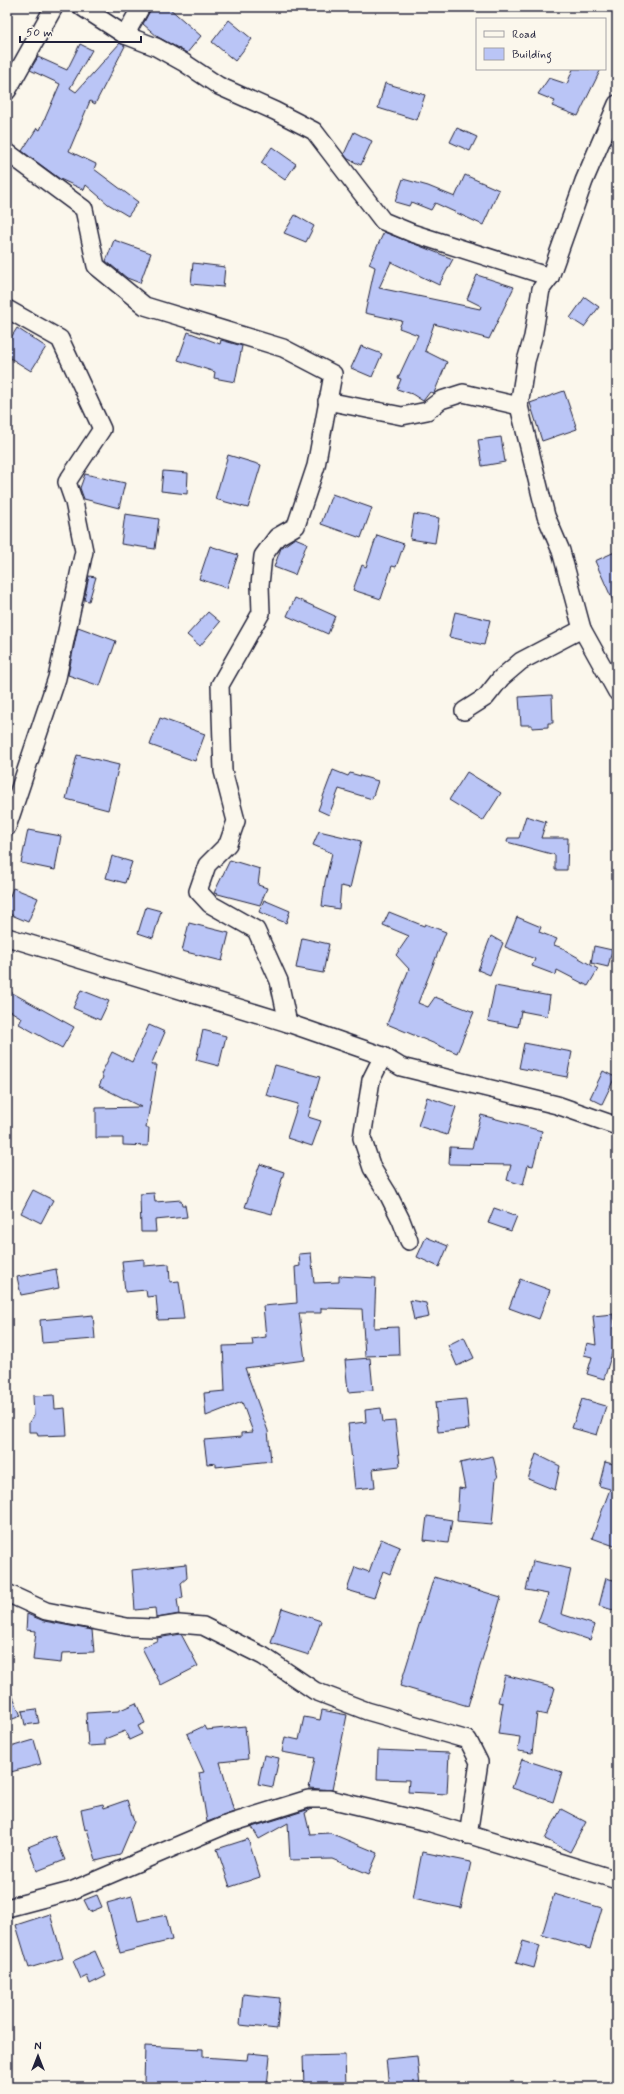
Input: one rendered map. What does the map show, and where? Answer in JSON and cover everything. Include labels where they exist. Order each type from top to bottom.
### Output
[{"type":"street","points":[[7,91],[54,7]]},
{"type":"street","points":[[82,7],[125,35],[156,47],[183,62],[219,86],[275,111],[314,131],[383,220],[412,233],[550,277]]},
{"type":"street","points":[[125,35],[141,7]]},
{"type":"street","points":[[617,104],[584,181],[550,277],[541,290],[533,337],[526,361],[519,406],[546,516],[561,551],[582,629],[617,692]]},
{"type":"street","points":[[7,152],[84,209],[96,266],[146,306],[283,348],[333,374],[316,466],[296,526],[277,537],[263,556],[260,585],[261,613],[220,685],[223,771],[236,821],[228,844],[207,865],[198,891],[210,904],[256,930],[279,981],[288,1023]]},
{"type":"street","points":[[7,309],[60,339],[102,429],[67,482],[74,502],[84,551],[57,678],[7,827]]},
{"type":"street","points":[[327,401],[402,416],[427,411],[441,400],[463,392],[519,406]]},
{"type":"street","points":[[464,710],[486,697],[501,678],[521,661],[582,629]]},
{"type":"street","points":[[7,937],[288,1023],[383,1056],[401,1067],[557,1105],[617,1126]]},
{"type":"street","points":[[383,1056],[371,1080],[362,1138],[372,1168],[388,1194],[401,1220],[409,1241]]},
{"type":"street","points":[[7,1593],[46,1611],[127,1628],[154,1628],[178,1624],[203,1626],[262,1656],[315,1691],[367,1711],[468,1740],[479,1762],[468,1835]]},
{"type":"street","points":[[7,1908],[71,1891],[228,1824],[308,1799],[329,1799],[366,1806],[617,1880]]},
{"type":"building","points":[[152,7],[168,7],[201,36],[187,53],[158,37],[143,24]]},
{"type":"building","points":[[229,20],[252,39],[235,61],[212,42]]},
{"type":"building","points":[[120,43],[125,46],[95,104],[90,101],[69,151],[96,164],[94,169],[138,202],[128,216],[108,204],[86,185],[84,190],[60,179],[22,151],[37,128],[40,130],[60,84],[30,70],[38,57],[67,70],[80,44],[92,50],[70,88],[76,92]]},
{"type":"building","points":[[573,70],[601,70],[578,116],[552,106],[555,101],[538,94],[549,78],[567,84]]},
{"type":"building","points":[[385,83],[425,95],[417,120],[378,108]]},
{"type":"building","points":[[457,128],[477,137],[470,151],[450,142]]},
{"type":"building","points":[[354,132],[372,141],[361,165],[348,159],[344,154]]},
{"type":"building","points":[[272,147],[296,164],[285,180],[261,163]]},
{"type":"building","points":[[465,175],[499,190],[483,225],[435,203],[431,210],[411,202],[409,206],[395,202],[403,179],[428,186],[455,197]]},
{"type":"building","points":[[295,215],[314,226],[306,242],[284,233]]},
{"type":"building","points":[[384,232],[453,259],[439,285],[391,262],[379,288],[480,309],[481,306],[467,299],[477,275],[514,287],[489,339],[434,324],[425,351],[447,362],[434,393],[430,392],[423,401],[412,394],[397,389],[401,379],[398,378],[418,335],[399,328],[402,321],[365,313],[375,267],[369,264]]},
{"type":"building","points":[[114,240],[151,253],[140,283],[127,278],[106,261]]},
{"type":"building","points":[[193,263],[225,267],[223,287],[191,284]]},
{"type":"building","points":[[585,297],[599,307],[584,327],[570,318]]},
{"type":"building","points":[[17,328],[46,347],[31,371],[7,356],[7,344]]},
{"type":"building","points":[[188,332],[220,344],[221,340],[242,346],[235,382],[214,378],[215,372],[178,360]]},
{"type":"building","points":[[361,346],[382,354],[372,377],[351,368]]},
{"type":"building","points":[[564,391],[577,429],[542,441],[530,403]]},
{"type":"building","points":[[501,437],[505,462],[482,466],[478,440]]},
{"type":"building","points":[[228,455],[261,465],[248,508],[215,499]]},
{"type":"building","points":[[163,471],[188,473],[187,494],[161,491]]},
{"type":"building","points":[[85,474],[125,483],[119,508],[84,499],[80,488]]},
{"type":"building","points":[[332,494],[372,508],[361,538],[321,524]]},
{"type":"building","points":[[125,514],[159,519],[155,549],[121,544]]},
{"type":"building","points":[[414,514],[439,518],[435,543],[410,539]]},
{"type":"building","points":[[377,535],[404,544],[396,567],[392,566],[381,599],[353,590],[362,565],[366,567]]},
{"type":"building","points":[[295,538],[307,543],[295,575],[274,567],[281,548]]},
{"type":"building","points":[[210,546],[238,555],[227,588],[199,579]]},
{"type":"building","points":[[617,551],[617,610],[595,561]]},
{"type":"building","points":[[89,576],[96,577],[89,601],[84,600]]},
{"type":"building","points":[[295,598],[335,616],[328,634],[287,616]]},
{"type":"building","points":[[208,612],[220,622],[200,646],[187,635]]},
{"type":"building","points":[[455,612],[490,620],[484,645],[449,637]]},
{"type":"building","points":[[78,627],[116,641],[100,686],[68,675]]},
{"type":"building","points":[[552,695],[553,723],[548,723],[548,727],[532,728],[532,725],[521,725],[519,697]]},
{"type":"building","points":[[160,718],[205,734],[195,761],[150,745]]},
{"type":"building","points":[[77,755],[119,765],[108,810],[66,799]]},
{"type":"building","points":[[333,770],[348,776],[350,773],[378,781],[372,799],[339,789],[329,815],[318,810]]},
{"type":"building","points":[[467,772],[501,793],[483,821],[449,800]]},
{"type":"building","points":[[526,816],[546,822],[541,838],[568,838],[567,870],[555,870],[555,855],[507,842],[508,838],[519,838]]},
{"type":"building","points":[[28,830],[61,836],[55,870],[21,863]]},
{"type":"building","points":[[319,831],[361,841],[350,888],[341,886],[339,909],[322,906],[325,882],[332,853],[313,845]]},
{"type":"building","points":[[112,856],[132,862],[125,883],[106,878]]},
{"type":"building","points":[[230,860],[260,869],[258,885],[267,888],[260,905],[214,893]]},
{"type":"building","points":[[13,888],[38,898],[28,922],[7,913],[7,903]]},
{"type":"building","points":[[264,900],[290,911],[286,923],[259,912]]},
{"type":"building","points":[[146,907],[161,911],[153,938],[138,933]]},
{"type":"building","points":[[389,912],[424,926],[425,924],[446,932],[418,1003],[428,1007],[435,997],[474,1012],[457,1053],[387,1024],[409,969],[396,955],[409,936],[383,925]]},
{"type":"building","points":[[517,917],[541,927],[539,932],[557,939],[554,945],[565,949],[598,969],[588,986],[557,970],[556,975],[532,966],[535,959],[505,947]]},
{"type":"building","points":[[189,923],[229,933],[222,961],[182,951]]},
{"type":"building","points":[[491,936],[503,943],[490,975],[478,970]]},
{"type":"building","points":[[302,938],[329,944],[323,973],[296,968]]},
{"type":"building","points":[[594,946],[612,950],[608,967],[591,963]]},
{"type":"building","points":[[495,986],[550,996],[547,1016],[521,1011],[518,1027],[488,1021]]},
{"type":"building","points":[[7,990],[74,1027],[62,1048],[19,1024],[22,1018],[7,1009]]},
{"type":"building","points":[[81,990],[109,1001],[100,1020],[73,1008]]},
{"type":"building","points":[[149,1025],[165,1032],[151,1065],[157,1065],[146,1128],[149,1128],[148,1146],[123,1145],[123,1138],[96,1138],[96,1108],[141,1107],[99,1086],[103,1077],[101,1074],[112,1052],[132,1062]]},
{"type":"building","points":[[203,1030],[226,1036],[219,1066],[196,1060]]},
{"type":"building","points":[[524,1043],[572,1052],[567,1077],[519,1068]]},
{"type":"building","points":[[275,1065],[320,1077],[308,1117],[321,1121],[312,1146],[287,1138],[298,1104],[266,1095]]},
{"type":"building","points":[[603,1071],[615,1077],[602,1104],[590,1098]]},
{"type":"building","points":[[427,1097],[456,1107],[447,1135],[418,1126]]},
{"type":"building","points":[[481,1115],[542,1131],[533,1166],[528,1165],[523,1185],[507,1180],[511,1165],[449,1164],[450,1147],[472,1148]]},
{"type":"building","points":[[260,1164],[284,1172],[272,1214],[245,1207]]},
{"type":"building","points":[[33,1190],[53,1200],[41,1223],[21,1213]]},
{"type":"building","points":[[154,1193],[155,1202],[181,1200],[182,1205],[185,1205],[187,1217],[155,1220],[156,1232],[141,1232],[140,1194]]},
{"type":"building","points":[[494,1208],[517,1216],[511,1231],[488,1223]]},
{"type":"building","points":[[426,1237],[448,1246],[439,1267],[417,1257]]},
{"type":"building","points":[[311,1253],[314,1283],[339,1282],[339,1276],[376,1278],[374,1328],[398,1327],[399,1355],[365,1356],[362,1309],[321,1308],[321,1313],[299,1313],[305,1360],[245,1368],[268,1431],[271,1461],[216,1467],[216,1463],[207,1464],[204,1440],[241,1437],[241,1433],[253,1432],[242,1402],[206,1416],[204,1393],[225,1391],[223,1346],[253,1345],[252,1339],[266,1337],[263,1306],[297,1303],[295,1267],[300,1266],[299,1254]]},
{"type":"building","points":[[144,1259],[144,1266],[169,1264],[170,1282],[179,1281],[184,1319],[158,1320],[156,1296],[147,1297],[146,1290],[125,1292],[122,1261]]},
{"type":"building","points":[[56,1269],[59,1288],[21,1295],[17,1277]]},
{"type":"building","points":[[520,1279],[550,1290],[539,1319],[509,1308]]},
{"type":"building","points":[[410,1300],[426,1303],[429,1317],[414,1320]]},
{"type":"building","points":[[613,1314],[616,1340],[604,1379],[587,1374],[592,1357],[584,1355],[587,1343],[596,1345],[593,1316]]},
{"type":"building","points":[[93,1315],[95,1339],[42,1343],[40,1320]]},
{"type":"building","points":[[464,1337],[474,1358],[457,1366],[448,1345]]},
{"type":"building","points":[[370,1358],[373,1390],[348,1392],[345,1360]]},
{"type":"building","points":[[54,1395],[55,1409],[65,1408],[67,1435],[38,1436],[37,1432],[29,1432],[29,1422],[34,1416],[33,1396]]},
{"type":"building","points":[[466,1399],[469,1429],[438,1432],[435,1402]]},
{"type":"building","points":[[582,1399],[606,1406],[597,1435],[572,1428]]},
{"type":"building","points":[[381,1408],[383,1422],[395,1421],[400,1466],[373,1469],[375,1487],[355,1489],[348,1424],[366,1422],[365,1410]]},
{"type":"building","points":[[536,1454],[560,1466],[555,1490],[528,1479]]},
{"type":"building","points":[[493,1456],[498,1478],[496,1478],[492,1524],[457,1521],[459,1488],[465,1489],[460,1463]]},
{"type":"building","points":[[605,1462],[617,1465],[617,1547],[592,1538],[610,1489],[599,1486]]},
{"type":"building","points":[[427,1516],[452,1520],[448,1543],[424,1540]]},
{"type":"building","points":[[381,1539],[400,1547],[390,1574],[383,1571],[374,1598],[347,1590],[355,1567],[369,1572]]},
{"type":"building","points":[[533,1561],[571,1569],[561,1614],[595,1625],[590,1640],[538,1622],[548,1594],[526,1590]]},
{"type":"building","points":[[186,1564],[187,1578],[181,1583],[183,1598],[177,1599],[179,1614],[156,1618],[155,1608],[135,1610],[132,1570]]},
{"type":"building","points":[[434,1577],[501,1597],[468,1706],[400,1686]]},
{"type":"building","points":[[606,1578],[617,1581],[617,1611],[599,1606]]},
{"type":"building","points":[[282,1608],[321,1621],[309,1655],[271,1643]]},
{"type":"building","points":[[27,1614],[44,1621],[92,1630],[94,1652],[62,1653],[61,1663],[33,1660],[36,1631],[26,1630]]},
{"type":"building","points":[[181,1634],[198,1666],[161,1685],[142,1648],[158,1640],[157,1638]]},
{"type":"building","points":[[505,1675],[555,1688],[547,1715],[537,1713],[532,1753],[518,1751],[520,1737],[498,1734],[503,1703],[498,1702]]},
{"type":"building","points":[[7,1682],[21,1716],[7,1721]]},
{"type":"building","points":[[136,1703],[145,1723],[138,1726],[142,1734],[129,1740],[125,1731],[105,1739],[105,1745],[88,1746],[86,1713],[118,1711]]},
{"type":"building","points":[[36,1709],[39,1723],[25,1725],[22,1711]]},
{"type":"building","points":[[322,1710],[347,1715],[332,1790],[309,1788],[315,1758],[282,1752],[285,1737],[299,1740],[304,1717],[320,1720]]},
{"type":"building","points":[[204,1726],[206,1730],[245,1726],[248,1759],[220,1762],[234,1812],[207,1822],[199,1773],[204,1772],[187,1734]]},
{"type":"building","points":[[34,1740],[41,1764],[7,1773],[7,1748]]},
{"type":"building","points":[[378,1750],[449,1753],[447,1794],[408,1792],[409,1780],[377,1779]]},
{"type":"building","points":[[264,1755],[279,1758],[273,1787],[258,1784]]},
{"type":"building","points":[[522,1759],[562,1772],[553,1802],[512,1788]]},
{"type":"building","points":[[127,1800],[134,1822],[120,1855],[96,1861],[87,1829],[85,1830],[81,1809],[103,1804],[104,1808]]},
{"type":"building","points":[[312,1809],[305,1813],[310,1834],[330,1833],[378,1853],[369,1874],[332,1859],[290,1860],[288,1823],[259,1839],[252,1827]]},
{"type":"building","points":[[561,1809],[586,1822],[570,1852],[545,1839]]},
{"type":"building","points":[[55,1836],[65,1860],[37,1871],[28,1847]]},
{"type":"building","points":[[248,1839],[260,1877],[230,1887],[217,1849]]},
{"type":"building","points":[[422,1852],[471,1862],[461,1908],[413,1898]]},
{"type":"building","points":[[554,1894],[602,1908],[590,1949],[542,1935]]},
{"type":"building","points":[[97,1895],[102,1907],[90,1912],[84,1900]]},
{"type":"building","points":[[132,1896],[138,1921],[166,1915],[172,1940],[120,1953],[107,1903]]},
{"type":"building","points":[[50,1914],[63,1958],[29,1968],[16,1925]]},
{"type":"building","points":[[523,1941],[540,1946],[534,1968],[516,1963]]},
{"type":"building","points":[[95,1951],[106,1976],[90,1984],[87,1976],[81,1979],[73,1961]]},
{"type":"building","points":[[243,1994],[280,1998],[277,2029],[240,2025]]},
{"type":"building","points":[[145,2046],[203,2049],[203,2057],[247,2060],[248,2053],[270,2055],[267,2087],[202,2083],[202,2087],[144,2084]]},
{"type":"building","points":[[345,2055],[346,2087],[304,2087],[303,2056]]},
{"type":"building","points":[[417,2056],[420,2087],[389,2087],[386,2059]]}]
